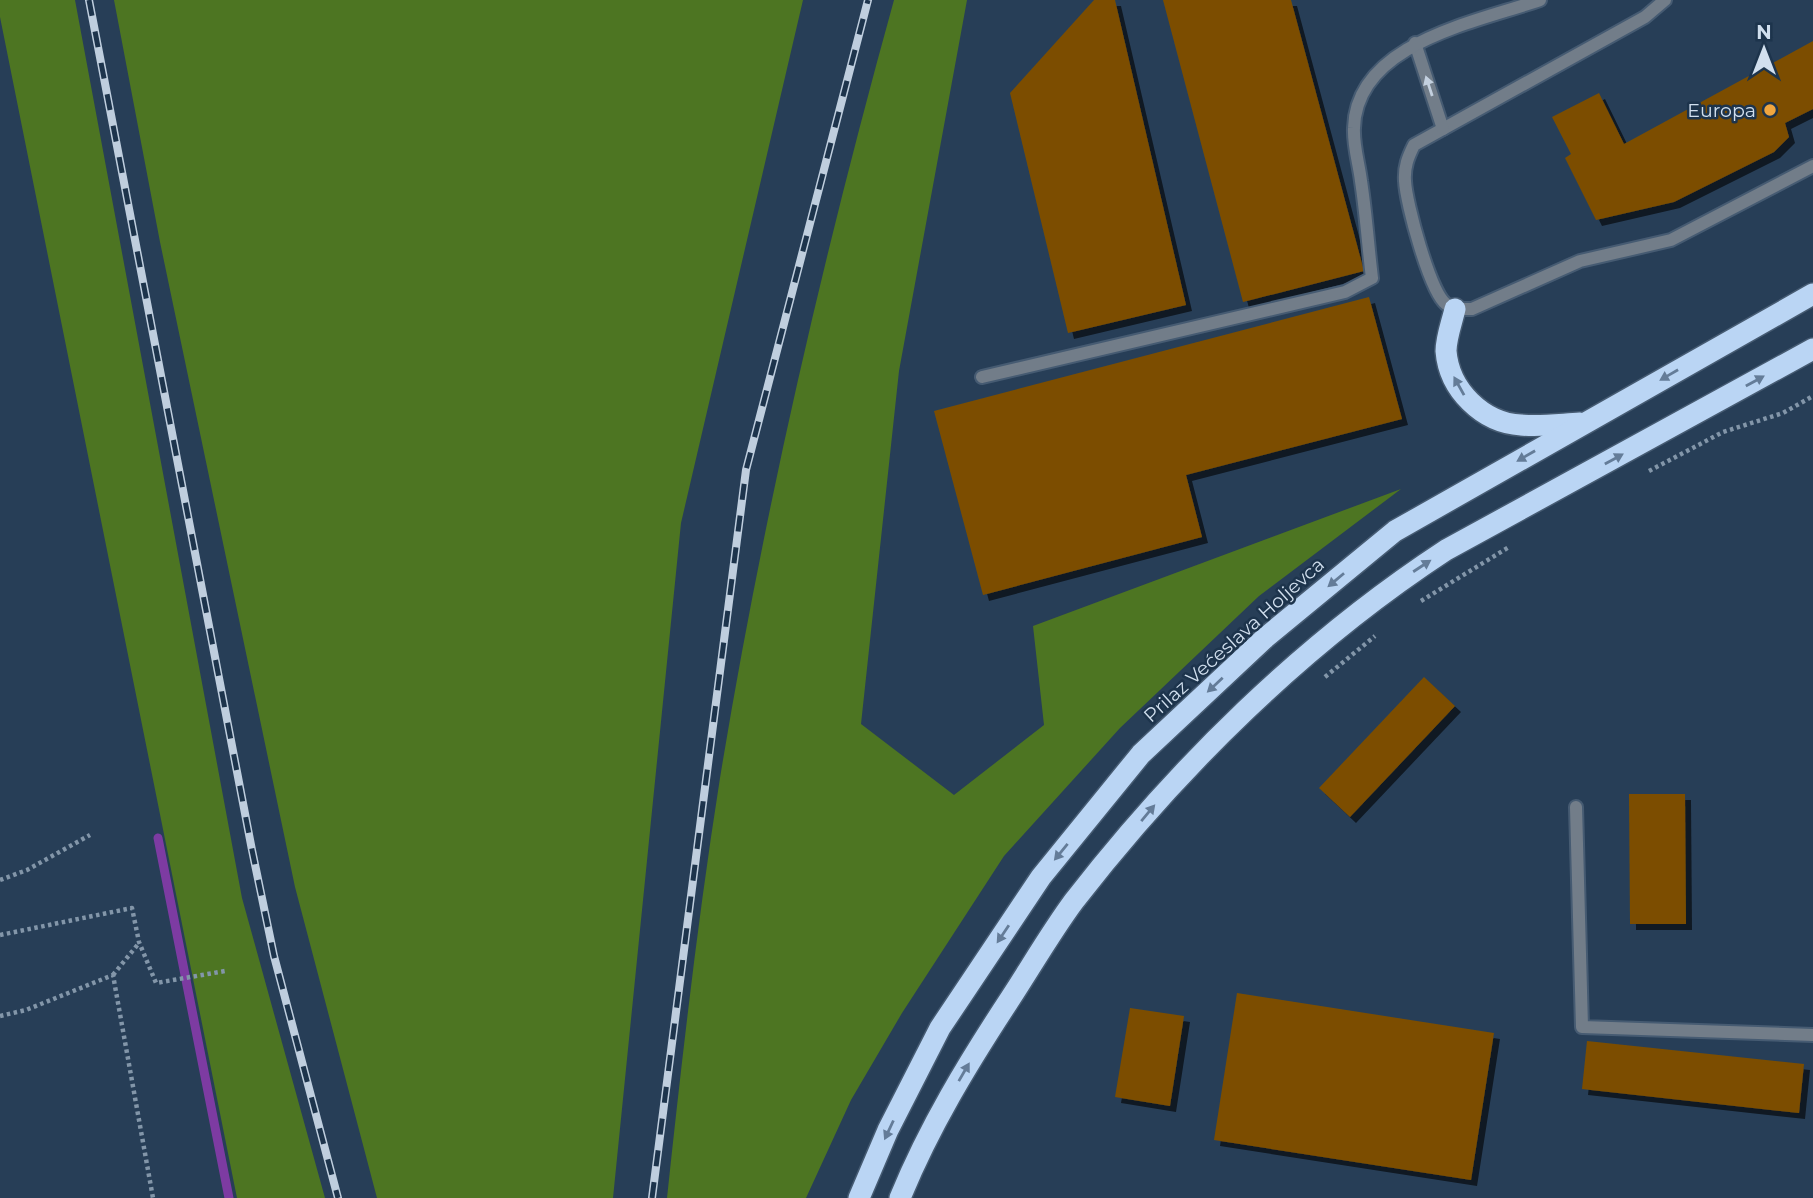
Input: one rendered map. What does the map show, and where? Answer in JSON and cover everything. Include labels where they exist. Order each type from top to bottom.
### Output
[{"type":"highway","name":"Prilaz Većeslava Holjevca","points":[[859,1198],[888,1130],[940,1028],[1041,877],[1142,754],[1285,622],[1395,531],[1813,294]]},
{"type":"highway","points":[[1455,309],[1446,351],[1451,370],[1468,400],[1498,421],[1519,425],[1586,423]]},
{"type":"highway","points":[[900,1198],[922,1144],[974,1054],[1073,903],[1173,782],[1292,669],[1394,584],[1446,550],[1813,349]]},
{"type":"lane","points":[[982,377],[1345,292],[1372,278],[1353,128],[1359,103],[1374,77],[1390,59],[1415,43],[1540,0]]},
{"type":"lane","points":[[1665,0],[1645,17],[1414,145],[1406,160],[1405,182],[1430,281],[1445,304],[1455,309],[1472,309],[1491,303],[1580,261],[1671,240],[1813,166]]},
{"type":"lane","points":[[1415,43],[1443,129]]},
{"type":"lane","points":[[1576,807],[1582,1027],[1813,1035]]},
{"type":"path","points":[[1638,477],[1723,432],[1783,413],[1813,396]]},
{"type":"path","points":[[1416,604],[1518,542]]},
{"type":"path","points":[[1322,679],[1384,628]]},
{"type":"path","points":[[0,880],[27,870],[90,835]]},
{"type":"path","points":[[0,935],[132,908],[139,942],[156,983],[225,971]]},
{"type":"path","points":[[0,1016],[26,1010],[113,975],[139,942]]},
{"type":"path","points":[[113,975],[153,1198]]},
{"type":"green space","points":[[0,0],[75,0],[242,898],[325,1198],[237,1198],[0,17]]},
{"type":"green space","points":[[114,0],[803,0],[681,523],[613,1198],[377,1198],[295,887],[160,242]]},
{"type":"green space","points":[[894,0],[967,0],[899,371],[861,724],[954,795],[1044,725],[1033,626],[1401,489],[1259,596],[1120,728],[1004,856],[902,1013],[851,1100],[806,1198],[667,1198],[712,830],[755,582],[819,290]]},
{"type":"building","points":[[1094,0],[1115,0],[1186,305],[1068,333],[1010,93]]},
{"type":"building","points":[[1163,0],[1291,0],[1364,271],[1243,302]]},
{"type":"building","points":[[1813,41],[1813,109],[1785,123],[1789,137],[1774,152],[1674,202],[1596,220],[1565,158],[1571,154],[1552,117],[1599,93],[1624,144]]},
{"type":"building","points":[[1369,297],[1402,419],[1186,475],[1202,537],[983,595],[934,411]]},
{"type":"building","points":[[1424,677],[1455,706],[1350,817],[1319,788]]},
{"type":"building","points":[[1629,794],[1685,794],[1686,924],[1630,924]]},
{"type":"building","points":[[1237,993],[1494,1033],[1471,1180],[1214,1140]]},
{"type":"building","points":[[1130,1008],[1184,1016],[1170,1106],[1115,1097]]},
{"type":"building","points":[[1587,1041],[1804,1064],[1799,1113],[1582,1089]]},
{"type":"waterway","points":[[158,838],[229,1198]]},
{"type":"railway","points":[[89,0],[274,956],[338,1198]]},
{"type":"railway","points":[[652,1198],[746,470],[868,0]]},
{"type":"place","name":"Europa","points":[[1770,110]]}]
